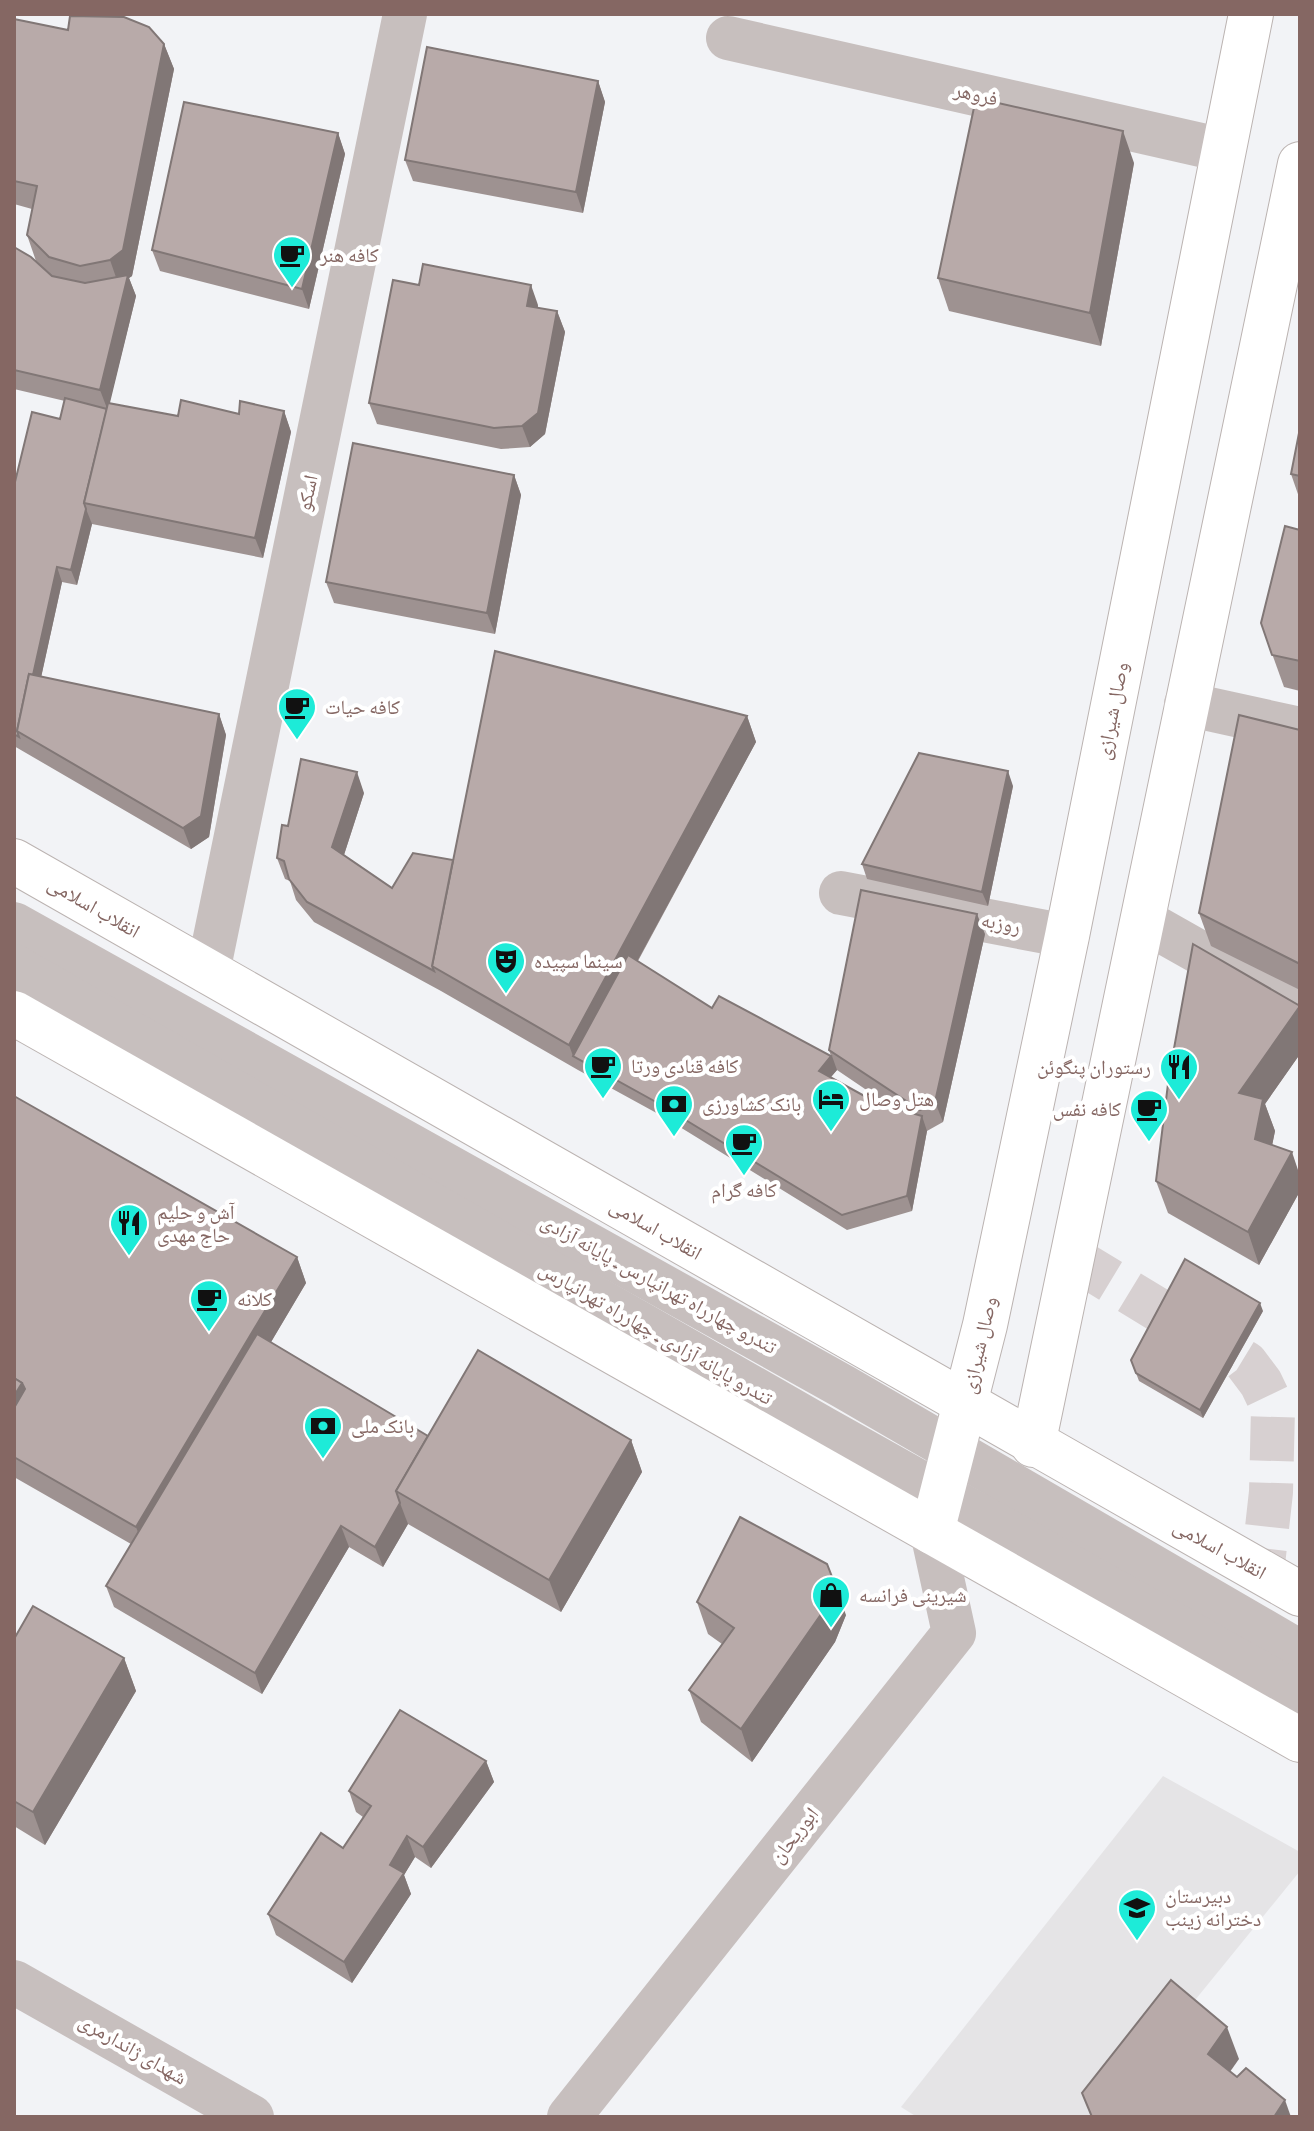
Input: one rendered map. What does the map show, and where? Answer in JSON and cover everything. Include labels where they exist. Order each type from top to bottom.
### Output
[{"type":"main road","name":"وصال شیرازی","points":[[942,1493],[989,1306],[1067,936],[1251,14]]},
{"type":"main road","points":[[1033,1445],[1300,164]]},
{"type":"main road","name":"انقلاب اسلامی","points":[[14,861],[964,1406],[1300,1594]]},
{"type":"main road","points":[[14,1013],[942,1493],[1300,1740]]},
{"type":"main road","points":[[989,1306],[1055,1342]]},
{"type":"street","name":"اسکو","points":[[208,972],[405,14]]},
{"type":"street","name":"فروهر","points":[[728,38],[1223,150]]},
{"type":"street","points":[[1186,704],[1300,729]]},
{"type":"street","name":"روزبه","points":[[841,893],[1067,936]]},
{"type":"street","points":[[1144,921],[1300,1009]]},
{"type":"street","name":"تندرو چهارراه تهرانپارس ـ پایانه آزادی","points":[[14,924],[844,1387],[942,1493],[1300,1652]]},
{"type":"street","name":"تندرو پایانه آزادی ـ چهارراه تهرانپارس","points":[[14,966],[1300,1695]]},
{"type":"street","name":"ابوریحان","points":[[569,2117],[954,1633],[942,1493]]},
{"type":"street","name":"شهدای ژاندارمری","points":[[14,1982],[252,2117]]},
{"type":"shaded area","name":"دبیرستان دخترانه زینب","points":[[1163,1776],[1300,1852],[1300,1871],[1100,2117],[917,2117],[901,2107]]},
{"type":"building","points":[[70,16],[124,17],[149,27],[164,44],[123,250],[110,260],[80,266],[49,257],[27,235],[37,186],[14,181],[14,19],[68,30]]},
{"type":"building","points":[[427,47],[598,81],[576,192],[405,160]]},
{"type":"building","points":[[976,98],[1123,131],[1090,313],[938,278]]},
{"type":"building","points":[[184,102],[338,133],[302,289],[152,250]]},
{"type":"building","points":[[14,247],[52,276],[85,283],[128,275],[100,390],[14,370]]},
{"type":"building","points":[[423,264],[531,285],[527,306],[557,311],[538,413],[522,426],[494,428],[369,403],[393,280],[419,285]]},
{"type":"building","points":[[65,398],[107,409],[71,570],[57,567],[33,675],[29,674],[17,731],[19,737],[14,734],[14,486],[32,412],[60,419]]},
{"type":"building","points":[[181,400],[239,414],[240,401],[284,411],[255,538],[84,503],[108,403],[178,416]]},
{"type":"building","points":[[1300,428],[1300,476],[1291,474]]},
{"type":"building","points":[[353,443],[514,475],[487,613],[326,582]]},
{"type":"building","points":[[1285,526],[1300,530],[1300,661],[1272,655],[1261,623]]},
{"type":"building","points":[[495,651],[747,716],[569,1045],[432,966]]},
{"type":"building","points":[[29,674],[219,714],[201,816],[183,828],[17,731]]},
{"type":"building","points":[[1239,715],[1300,730],[1300,964],[1199,913]]},
{"type":"building","points":[[919,753],[1008,771],[982,892],[862,864]]},
{"type":"building","points":[[301,759],[357,772],[332,847],[392,888],[413,853],[453,860],[432,966],[434,971],[307,902],[289,879],[284,861],[277,858],[282,825],[288,826]]},
{"type":"building","points":[[861,890],[977,914],[935,1102],[920,1110],[829,1050]]},
{"type":"building","points":[[1193,944],[1300,1006],[1239,1093],[1263,1099],[1255,1139],[1292,1152],[1248,1232],[1156,1181],[1169,1076]]},
{"type":"building","points":[[628,955],[712,1008],[719,996],[831,1056],[819,1071],[877,1103],[922,1116],[907,1196],[842,1215],[656,1102],[573,1056]]},
{"type":"building","points":[[14,1096],[297,1257],[136,1527],[14,1457],[14,1408],[25,1389],[14,1378]]},
{"type":"building","points":[[1185,1259],[1260,1303],[1200,1410],[1136,1373],[1131,1360]]},
{"type":"building","points":[[257,1334],[428,1436],[396,1491],[400,1503],[375,1547],[341,1526],[255,1673],[106,1586]]},
{"type":"building","points":[[478,1350],[631,1440],[549,1580],[396,1491]]},
{"type":"building","points":[[14,1378],[22,1383],[14,1396]]},
{"type":"building","points":[[740,1517],[827,1564],[834,1582],[824,1610],[741,1729],[689,1690],[734,1628],[697,1602]]},
{"type":"building","points":[[33,1606],[124,1658],[33,1812],[14,1801],[14,1639]]},
{"type":"building","points":[[400,1710],[486,1761],[423,1847],[407,1836],[390,1865],[404,1873],[344,1962],[268,1914],[321,1833],[343,1848],[371,1806],[349,1791]]},
{"type":"building","points":[[1171,1980],[1227,2027],[1208,2054],[1237,2077],[1246,2068],[1285,2100],[1274,2117],[1092,2117],[1082,2093]]},
{"type":"tunnel","points":[[1073,1258],[1246,1363],[1261,1383],[1273,1408],[1271,1492],[1262,1573]]},
{"type":"place","name":"کافه هنر","points":[[292,289]]},
{"type":"place","name":"کافه حیات","points":[[297,741]]},
{"type":"place","name":"سینما سپیده","points":[[506,995]]},
{"type":"place","name":"کافه قنادی ورتا","points":[[603,1100]]},
{"type":"place","name":"رستوران پنگوئن","points":[[1179,1101]]},
{"type":"place","name":"هتل وصال","points":[[831,1133]]},
{"type":"place","name":"بانک کشاورزی","points":[[674,1138]]},
{"type":"place","name":"کافه نفس","points":[[1149,1143]]},
{"type":"place","name":"کافه گرام","points":[[744,1177]]},
{"type":"place","name":"آش و حلیم حاج مهدی","points":[[129,1257]]},
{"type":"place","name":"کلانه","points":[[209,1333]]},
{"type":"place","name":"بانک ملی","points":[[323,1460]]},
{"type":"place","name":"شیرینی فرانسه","points":[[831,1629]]},
{"type":"place","name":"دبیرستان دخترانه زینب","points":[[1137,1942]]}]
